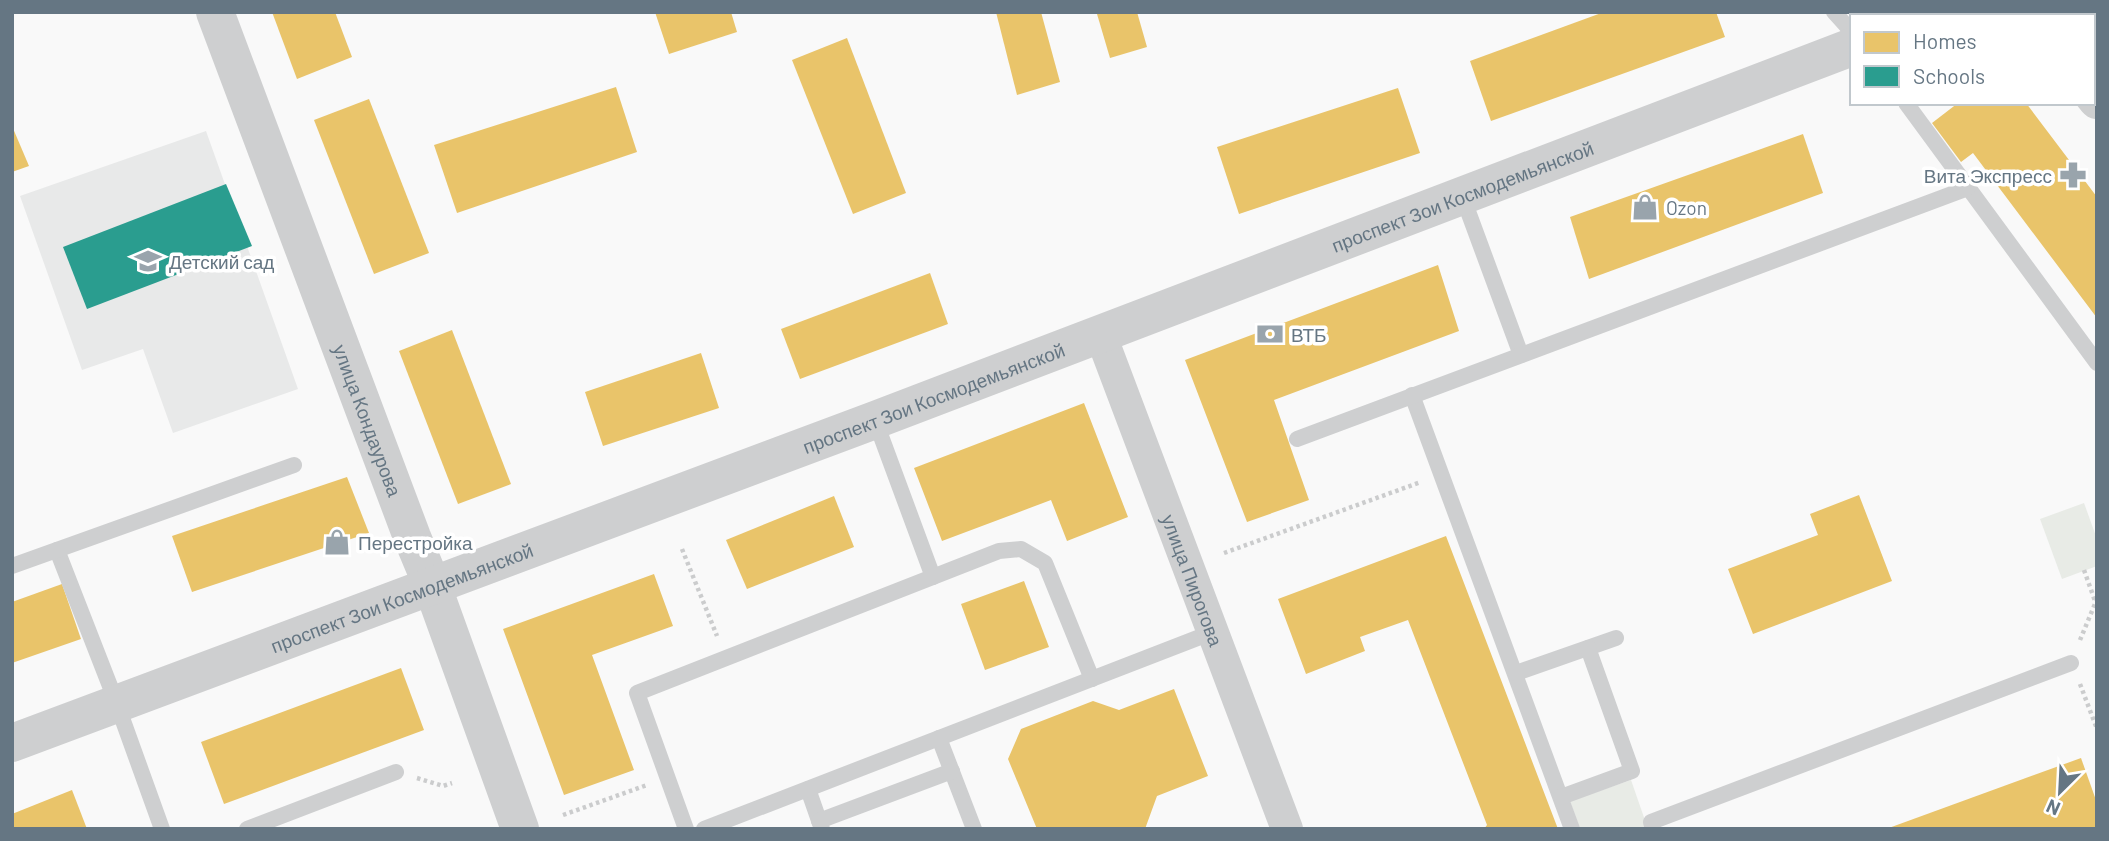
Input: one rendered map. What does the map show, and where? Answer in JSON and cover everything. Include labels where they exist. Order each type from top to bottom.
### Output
[{"type":"street","name":"улица Кондаурова","points":[[215,12],[432,585],[520,829]]},
{"type":"street","name":"проспект Зои Космодемьянской","points":[[12,743],[875,420],[1850,48]]},
{"type":"street","name":"улица Пирогова","points":[[1100,333],[1287,829]]},
{"type":"lane","points":[[1834,12],[1850,30]]},
{"type":"lane","points":[[1907,105],[2097,363]]},
{"type":"lane","points":[[1297,439],[1968,188]]},
{"type":"lane","points":[[1462,195],[1521,355]]},
{"type":"lane","points":[[1412,395],[1572,829]]},
{"type":"lane","points":[[875,420],[933,577]]},
{"type":"lane","points":[[12,566],[294,465]]},
{"type":"lane","points":[[686,829],[637,693],[999,551],[1021,549],[1045,563],[1092,679]]},
{"type":"lane","points":[[58,550],[162,829]]},
{"type":"lane","points":[[704,829],[1213,632]]},
{"type":"lane","points":[[1516,673],[1616,638]]},
{"type":"lane","points":[[1561,797],[1632,771],[1588,648]]},
{"type":"lane","points":[[1653,829],[1651,822],[2071,663]]},
{"type":"lane","points":[[939,738],[974,829]]},
{"type":"lane","points":[[808,789],[821,825],[952,771]]},
{"type":"lane","points":[[247,829],[396,772]]},
{"type":"path","points":[[1224,553],[1441,474]]},
{"type":"path","points":[[682,549],[726,658]]},
{"type":"path","points":[[2084,570],[2095,601]]},
{"type":"path","points":[[396,772],[443,786],[452,783]]},
{"type":"path","points":[[563,816],[667,778]]},
{"type":"shaded area","name":"Детский сад","points":[[206,131],[298,389],[173,433],[143,349],[82,370],[20,196]]},
{"type":"shaded area","points":[[2084,503],[2097,539],[2097,566],[2062,579],[2040,519]]},
{"type":"shaded area","points":[[1631,780],[1648,829],[1580,829],[1570,801]]},
{"type":"building: Homes","points":[[272,12],[335,12],[352,57],[297,79]]},
{"type":"building: Homes","points":[[655,12],[731,12],[737,32],[669,54]]},
{"type":"building: Homes","points":[[996,12],[1041,12],[1060,82],[1017,95]]},
{"type":"building: Homes","points":[[1137,12],[1147,47],[1110,58],[1097,14]]},
{"type":"building: Homes","points":[[1604,12],[1716,12],[1725,37],[1491,121],[1470,61]]},
{"type":"building: Homes","points":[[847,38],[906,193],[853,214],[792,60]]},
{"type":"building: Homes","points":[[616,87],[637,152],[457,213],[434,145]]},
{"type":"building: Homes","points":[[1398,88],[1420,153],[1239,214],[1217,147]]},
{"type":"building: Homes","points":[[369,99],[429,253],[374,274],[314,120]]},
{"type":"building: Homes","points":[[1955,105],[2028,105],[2097,197],[2097,318],[1973,153],[1961,162],[1932,123]]},
{"type":"building: Homes","points":[[12,126],[29,166],[12,172]]},
{"type":"building: Homes","points":[[1803,134],[1823,193],[1589,279],[1570,217]]},
{"type":"building: Homes","points":[[1438,265],[1459,331],[1274,400],[1309,500],[1247,522],[1185,360]]},
{"type":"building: Homes","points":[[930,273],[948,324],[800,379],[781,329]]},
{"type":"building: Homes","points":[[452,330],[511,484],[458,504],[399,351]]},
{"type":"building: Homes","points":[[701,353],[719,408],[603,446],[585,392]]},
{"type":"building: Homes","points":[[1084,403],[1128,517],[1067,541],[1051,500],[942,541],[914,468]]},
{"type":"building: Homes","points":[[347,477],[369,533],[192,592],[172,536]]},
{"type":"building: Homes","points":[[1859,495],[1892,581],[1753,634],[1728,569],[1818,535],[1810,514]]},
{"type":"building: Homes","points":[[834,496],[854,547],[747,589],[726,540]]},
{"type":"building: Homes","points":[[1446,536],[1558,829],[1484,829],[1487,825],[1408,620],[1360,637],[1365,651],[1306,674],[1278,599]]},
{"type":"building: Homes","points":[[654,574],[673,626],[592,655],[634,770],[564,795],[503,629]]},
{"type":"building: Homes","points":[[1024,581],[1049,647],[985,670],[961,604]]},
{"type":"building: Homes","points":[[62,584],[81,639],[12,663],[12,602]]},
{"type":"building: Homes","points":[[401,668],[424,730],[224,804],[201,742]]},
{"type":"building: Homes","points":[[1174,689],[1208,776],[1157,796],[1145,829],[1037,829],[1008,759],[1021,729],[1093,701],[1119,710]]},
{"type":"building: Homes","points":[[2081,758],[2097,803],[2097,829],[1886,829]]},
{"type":"building: Homes","points":[[72,790],[87,829],[12,829],[12,814]]},
{"type":"building: Schools","points":[[226,184],[252,246],[87,309],[63,247]]},
{"type":"place","name":"Вита Экспресс","points":[[2073,175]]},
{"type":"place","name":"Ozon","points":[[1645,207]]},
{"type":"place","name":"Детский сад","points":[[148,261]]},
{"type":"place","name":"ВТБ","points":[[1270,334]]},
{"type":"place","name":"Перестройка","points":[[337,542]]}]
